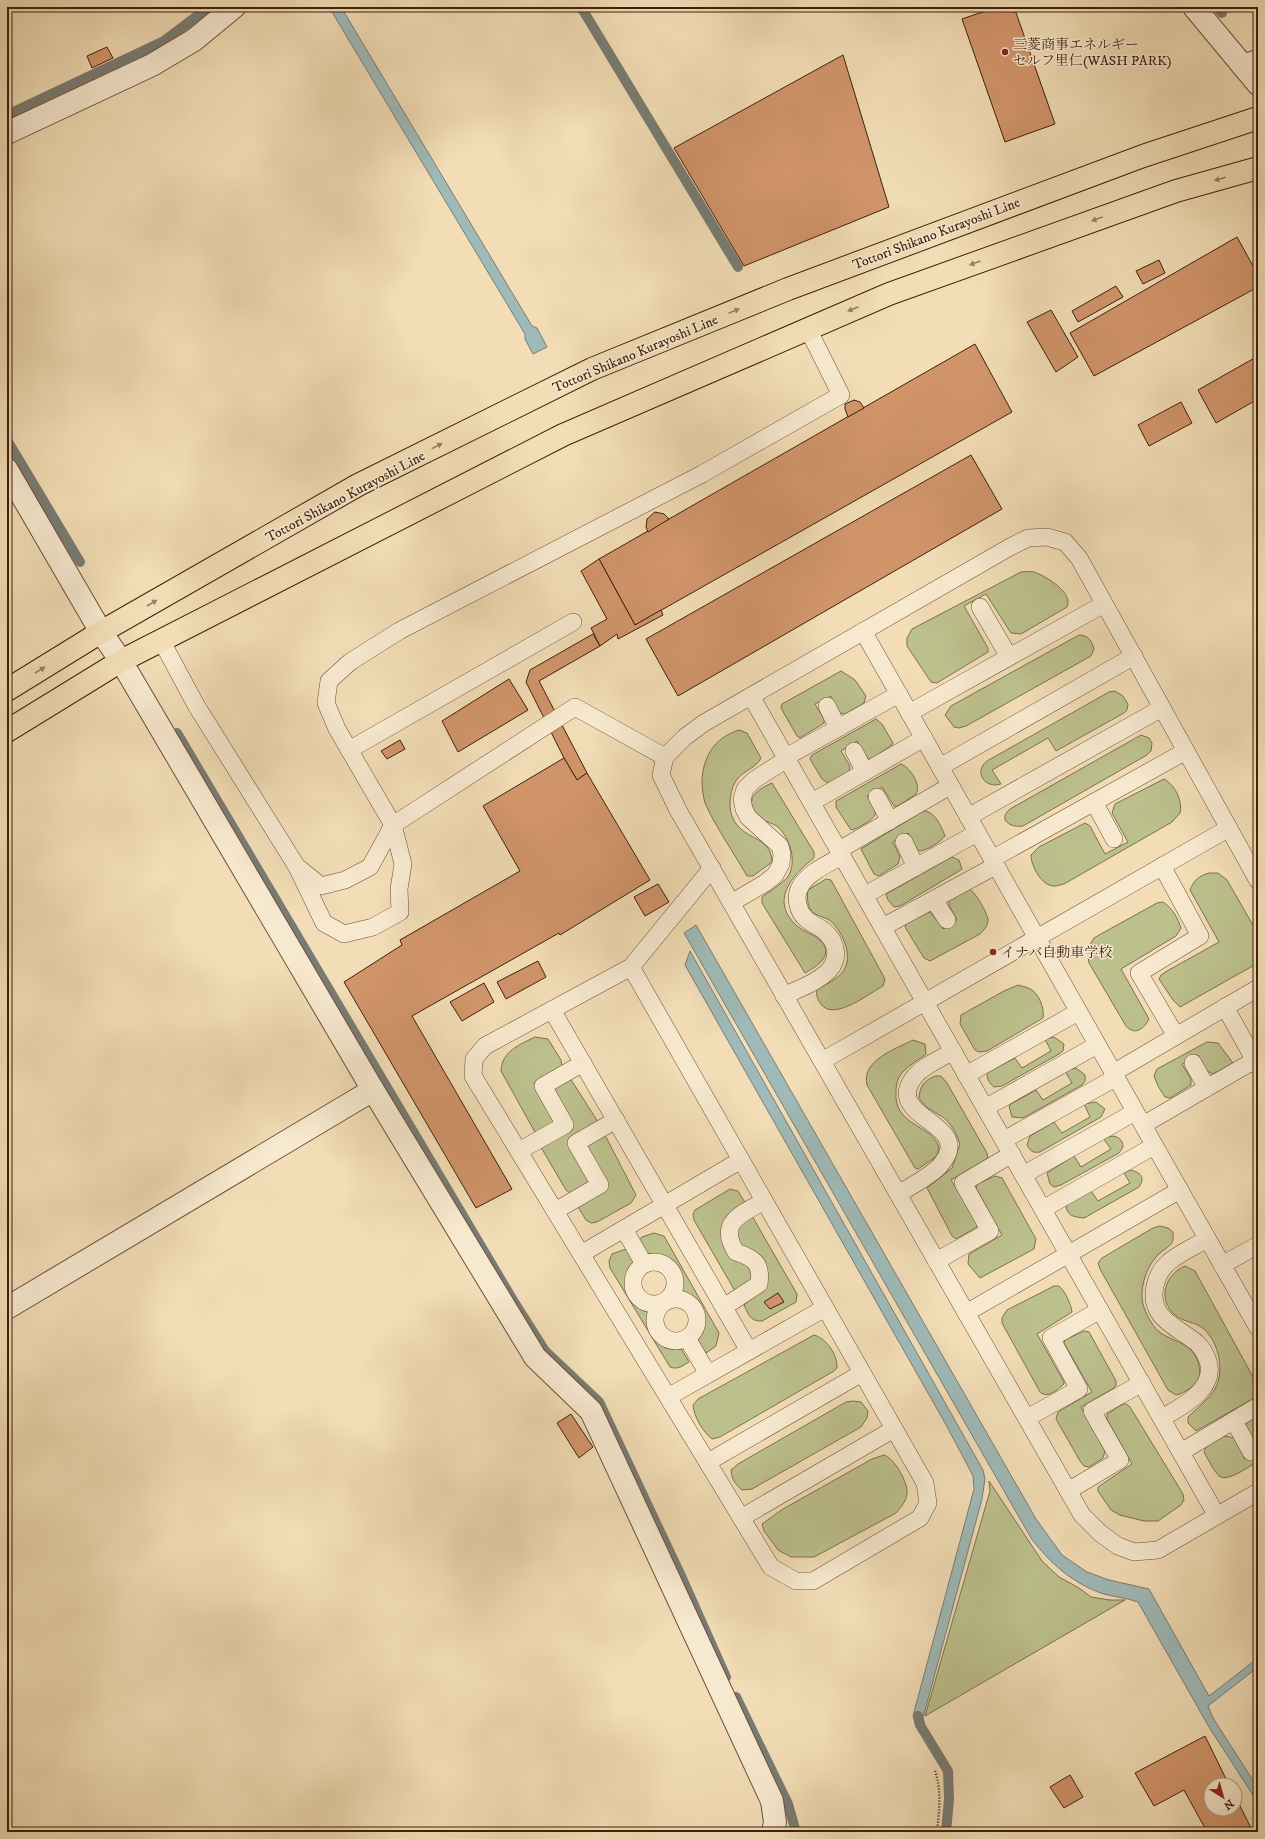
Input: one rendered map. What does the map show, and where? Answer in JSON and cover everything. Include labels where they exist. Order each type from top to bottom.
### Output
[{"type":"main road","name":"Tottori Shikano Kurayoshi Line","points":[[7,690],[101,632],[358,485],[592,369],[795,286],[1143,156],[1258,118]]},
{"type":"main road","points":[[7,731],[121,660],[563,435],[890,294],[1161,196],[1258,168]]},
{"type":"street","points":[[7,133],[152,65],[194,40],[234,7]]},
{"type":"street","points":[[1194,7],[1250,63],[1258,84]]},
{"type":"street","points":[[7,470],[101,632],[121,660],[373,1090],[535,1357],[591,1412],[772,1801],[775,1822],[773,1832]]},
{"type":"street","points":[[7,1308],[373,1090]]},
{"type":"lane","points":[[161,640],[196,705],[297,867],[324,923],[344,934],[374,927],[400,912],[399,889],[402,864],[393,825],[337,729],[326,703],[329,681],[350,662],[399,631],[702,474],[841,395],[808,329]]},
{"type":"lane","points":[[1258,881],[1079,558],[1065,542],[1047,537],[1028,538],[704,723],[685,737],[665,758],[660,775],[678,810],[784,996],[1082,1515],[1100,1533],[1118,1546],[1134,1552],[1158,1550],[1258,1492]]},
{"type":"lane","points":[[909,713],[1104,604]]},
{"type":"lane","points":[[980,607],[1009,657]]},
{"type":"lane","points":[[349,750],[573,622]]},
{"type":"lane","points":[[863,631],[1114,1076],[1256,1322]]},
{"type":"lane","points":[[940,767],[1134,656]]},
{"type":"lane","points":[[731,903],[765,883],[775,875],[780,864],[782,854],[780,846],[748,817],[744,809],[742,799],[745,789],[754,780],[787,758],[899,694]]},
{"type":"lane","points":[[751,696],[1217,1516]]},
{"type":"lane","points":[[827,706],[838,728]]},
{"type":"lane","points":[[297,867],[321,886],[346,880],[370,867],[393,825],[575,707],[665,758]]},
{"type":"lane","points":[[968,817],[1162,708]]},
{"type":"lane","points":[[812,802],[924,738]]},
{"type":"lane","points":[[854,751],[865,772]]},
{"type":"lane","points":[[883,928],[934,900],[1094,802],[1186,751]]},
{"type":"lane","points":[[784,996],[825,974],[833,965],[836,955],[835,946],[830,937],[805,918],[799,908],[797,900],[799,889],[811,875],[841,853],[890,821],[950,786]]},
{"type":"lane","points":[[876,797],[890,821]]},
{"type":"lane","points":[[1094,802],[1114,839]]},
{"type":"lane","points":[[822,1061],[1228,828]]},
{"type":"lane","points":[[865,895],[977,833]]},
{"type":"lane","points":[[904,842],[916,867]]},
{"type":"lane","points":[[1162,866],[1200,936],[1139,973],[1176,1036]]},
{"type":"lane","points":[[631,968],[925,1483],[928,1503],[920,1518],[813,1581],[796,1581],[771,1567],[473,1076],[474,1059],[485,1046],[631,968],[712,868]]},
{"type":"lane","points":[[934,900],[947,920]]},
{"type":"lane","points":[[936,1261],[990,1232],[963,1183],[1008,1147],[1114,1076],[1176,1036],[1258,988]]},
{"type":"lane","points":[[1023,1175],[1139,1118],[1207,1088],[1256,1063],[1225,1007]]},
{"type":"lane","points":[[552,1010],[750,1351]]},
{"type":"lane","points":[[966,1074],[1078,1012]]},
{"type":"lane","points":[[985,1108],[1097,1045]]},
{"type":"lane","points":[[898,1194],[935,1171],[943,1162],[950,1150],[949,1142],[943,1133],[914,1110],[909,1103],[906,1093],[915,1076],[953,1051]]},
{"type":"lane","points":[[519,1151],[565,1125],[543,1086],[583,1063]]},
{"type":"lane","points":[[1193,1063],[1207,1088]]},
{"type":"lane","points":[[555,1211],[600,1185],[576,1143],[616,1120]]},
{"type":"lane","points":[[1043,1209],[1154,1146]]},
{"type":"lane","points":[[581,1254],[741,1160]]},
{"type":"lane","points":[[966,1313],[1180,1190]]},
{"type":"lane","points":[[724,1307],[760,1284],[760,1277],[756,1262],[750,1256],[736,1252],[729,1237],[729,1228],[734,1220],[764,1201]]},
{"type":"lane","points":[[624,1229],[644,1264]]},
{"type":"lane","points":[[1162,1418],[1196,1396],[1207,1381],[1210,1367],[1206,1355],[1198,1344],[1164,1320],[1156,1307],[1154,1291],[1157,1276],[1168,1262],[1208,1239]]},
{"type":"lane","points":[[1222,1265],[1258,1244]]},
{"type":"lane","points":[[644,1264],[634,1275],[633,1288],[636,1294],[646,1303],[659,1303],[665,1301],[677,1298],[684,1300],[694,1308],[697,1314],[696,1327],[687,1338],[673,1341],[665,1338],[660,1333],[655,1320],[660,1306],[665,1301],[671,1296],[675,1282],[673,1275],[664,1264],[657,1262],[644,1264]]},
{"type":"lane","points":[[668,1397],[825,1308]]},
{"type":"lane","points":[[1027,1418],[1079,1389],[1051,1338],[1100,1310]]},
{"type":"lane","points":[[687,1338],[708,1374]]},
{"type":"lane","points":[[708,1462],[862,1373]]},
{"type":"lane","points":[[1068,1491],[1120,1460],[1092,1411],[1142,1383]]},
{"type":"lane","points":[[1181,1452],[1258,1406]]},
{"type":"lane","points":[[1234,1420],[1251,1452]]},
{"type":"lane","points":[[742,1518],[894,1429]]},
{"type":"path","points":[[934,1771],[937,1777],[939,1804],[937,1832]]},
{"type":"green space","points":[[1021,572],[1034,572],[1052,581],[1063,591],[1066,596],[1068,602],[1067,607],[1021,634],[1011,633],[986,594],[964,606],[988,648],[988,652],[937,683],[931,682],[907,646],[907,638],[912,629]]},
{"type":"green space","points":[[1079,635],[1087,637],[1091,641],[1094,649],[1091,656],[966,726],[959,728],[954,727],[945,715],[951,706]]},
{"type":"green space","points":[[841,671],[855,680],[866,696],[864,703],[845,714],[839,713],[831,696],[815,704],[824,719],[824,723],[800,738],[797,736],[781,708],[782,704]]},
{"type":"green space","points":[[1115,691],[1123,696],[1128,704],[1127,710],[1124,713],[1056,751],[1048,738],[992,770],[1001,784],[990,784],[983,778],[981,770],[987,761],[1109,692]]},
{"type":"green space","points":[[876,719],[882,724],[893,743],[892,745],[871,759],[868,759],[857,741],[841,751],[850,766],[849,772],[828,783],[822,779],[810,759],[812,755]]},
{"type":"green space","points":[[739,730],[747,733],[761,758],[756,764],[738,778],[733,786],[730,797],[732,816],[742,830],[762,842],[767,847],[772,862],[753,876],[747,876],[719,830],[705,803],[702,789],[703,772],[708,756],[717,743],[723,738]]},
{"type":"green space","points":[[1141,735],[1149,738],[1152,743],[1151,751],[1147,755],[1023,826],[1014,826],[1005,820],[1006,813],[1010,809]]},
{"type":"green space","points":[[901,764],[908,769],[914,777],[917,786],[916,794],[898,806],[894,806],[882,787],[867,796],[874,808],[874,816],[871,820],[851,830],[836,807],[836,801]]},
{"type":"green space","points":[[1164,779],[1175,789],[1181,808],[1180,813],[1172,822],[1064,884],[1056,886],[1050,885],[1042,880],[1038,875],[1031,860],[1031,855],[1039,847],[1085,823],[1090,826],[1105,854],[1128,842],[1112,813],[1115,804]]},
{"type":"green space","points":[[772,783],[814,852],[814,858],[798,872],[792,880],[784,898],[785,907],[789,917],[797,926],[819,939],[825,946],[825,956],[819,964],[805,973],[762,903],[762,897],[787,878],[792,865],[789,844],[782,832],[778,827],[761,819],[752,807],[751,802],[755,794]]},
{"type":"green space","points":[[923,811],[934,816],[945,836],[933,846],[925,850],[918,851],[908,833],[893,842],[900,857],[898,864],[879,876],[874,874],[861,849]]},
{"type":"green space","points":[[952,857],[959,860],[962,869],[900,906],[894,907],[888,900],[886,894]]},
{"type":"green space","points":[[1209,873],[1218,873],[1227,880],[1258,934],[1258,963],[1180,1007],[1173,1000],[1159,979],[1161,975],[1167,971],[1219,942],[1190,890],[1197,879]]},
{"type":"green space","points":[[826,879],[831,880],[885,979],[883,986],[870,994],[852,1004],[834,1010],[827,1009],[821,1004],[817,997],[817,989],[832,981],[844,970],[847,964],[846,945],[840,932],[830,920],[819,916],[811,910],[807,898],[808,890]]},
{"type":"green space","points":[[968,888],[977,897],[985,912],[988,920],[986,928],[980,934],[930,961],[924,958],[905,927],[907,922],[927,911],[932,914],[943,929],[957,920],[949,905],[949,900]]},
{"type":"green space","points":[[1163,902],[1172,910],[1180,924],[1181,928],[1176,936],[1121,969],[1149,1019],[1145,1026],[1139,1030],[1133,1031],[1126,1026],[1089,963],[1087,949],[1094,938],[1157,903]]},
{"type":"green space","points":[[1018,985],[1032,990],[1038,996],[1042,1005],[1043,1018],[987,1051],[979,1052],[975,1050],[960,1024],[961,1015],[1004,991]]},
{"type":"green space","points":[[535,1037],[548,1039],[561,1060],[562,1065],[560,1069],[534,1084],[557,1123],[536,1134],[501,1071],[504,1058],[512,1050]]},
{"type":"green space","points":[[1054,1037],[1064,1044],[1063,1051],[1059,1054],[1002,1086],[994,1087],[990,1082],[987,1073],[1015,1058],[1022,1068],[1051,1051],[1045,1039]]},
{"type":"green space","points":[[913,1040],[925,1044],[926,1054],[909,1066],[900,1075],[896,1086],[897,1103],[901,1112],[907,1119],[929,1134],[935,1140],[939,1148],[937,1156],[918,1169],[915,1168],[867,1085],[869,1069],[874,1062],[881,1056]]},
{"type":"green space","points":[[1207,1042],[1218,1043],[1233,1063],[1213,1074],[1207,1071],[1198,1055],[1182,1064],[1191,1079],[1191,1085],[1170,1098],[1165,1097],[1154,1076],[1157,1069]]},
{"type":"green space","points":[[1076,1068],[1085,1075],[1085,1081],[1082,1085],[1023,1118],[1012,1117],[1009,1106],[1011,1104],[1036,1090],[1043,1100],[1072,1083],[1065,1071]]},
{"type":"green space","points":[[941,1076],[947,1083],[987,1153],[988,1158],[951,1180],[978,1224],[977,1227],[956,1239],[952,1236],[927,1188],[952,1168],[960,1144],[948,1121],[926,1107],[919,1098],[920,1090],[923,1084],[928,1079]]},
{"type":"green space","points":[[570,1078],[598,1122],[569,1141],[592,1182],[570,1193],[566,1190],[542,1149],[542,1146],[573,1128],[550,1088]]},
{"type":"green space","points":[[1096,1102],[1105,1109],[1101,1117],[1040,1152],[1032,1152],[1028,1147],[1027,1145],[1030,1136],[1054,1122],[1062,1133],[1090,1117],[1084,1104]]},
{"type":"green space","points":[[603,1136],[606,1137],[636,1195],[631,1203],[597,1222],[591,1223],[586,1220],[578,1207],[579,1204],[608,1188],[584,1147]]},
{"type":"green space","points":[[1114,1136],[1122,1141],[1123,1147],[1119,1153],[1061,1185],[1054,1187],[1050,1184],[1047,1173],[1074,1156],[1081,1167],[1111,1149],[1103,1138]]},
{"type":"green space","points":[[1130,1170],[1137,1172],[1141,1176],[1142,1180],[1139,1187],[1084,1218],[1070,1215],[1066,1207],[1069,1203],[1091,1191],[1098,1201],[1130,1183],[1124,1173]]},
{"type":"green space","points":[[995,1176],[1002,1178],[1036,1239],[1034,1249],[980,1278],[968,1264],[969,1254],[1002,1235],[976,1188],[977,1184]]},
{"type":"green space","points":[[730,1189],[738,1191],[746,1204],[726,1220],[755,1278],[735,1291],[694,1220],[693,1214],[695,1210]]},
{"type":"green space","points":[[752,1216],[797,1294],[796,1302],[762,1321],[753,1319],[744,1305],[762,1290],[737,1245],[735,1226]]},
{"type":"green space","points":[[1160,1226],[1168,1228],[1173,1232],[1173,1240],[1170,1245],[1155,1259],[1148,1270],[1142,1291],[1144,1307],[1153,1326],[1166,1336],[1190,1349],[1197,1359],[1200,1368],[1196,1383],[1182,1393],[1176,1395],[1168,1390],[1098,1263],[1102,1258],[1153,1228]]},
{"type":"green space","points":[[654,1233],[664,1236],[719,1333],[716,1346],[706,1353],[696,1338],[702,1321],[702,1315],[698,1303],[689,1294],[680,1293],[679,1276],[674,1265],[664,1258],[647,1253],[639,1240],[642,1237]]},
{"type":"green space","points":[[626,1249],[634,1262],[629,1278],[629,1291],[636,1302],[642,1307],[650,1310],[649,1323],[652,1334],[665,1344],[680,1347],[689,1362],[678,1368],[670,1367],[610,1268],[609,1261],[612,1254]]},
{"type":"green space","points":[[1185,1266],[1195,1271],[1258,1386],[1258,1395],[1256,1397],[1196,1431],[1188,1423],[1188,1417],[1215,1389],[1220,1374],[1220,1366],[1217,1349],[1204,1329],[1175,1315],[1169,1309],[1166,1302],[1165,1295],[1168,1281],[1172,1275]]},
{"type":"green space","points":[[1054,1286],[1059,1286],[1063,1291],[1072,1312],[1037,1334],[1064,1382],[1064,1384],[1055,1391],[1046,1395],[1040,1392],[1002,1323],[1002,1318],[1007,1310]]},
{"type":"green space","points":[[1084,1331],[1089,1332],[1116,1381],[1114,1388],[1081,1407],[1105,1451],[1103,1458],[1089,1467],[1084,1466],[1080,1461],[1056,1419],[1058,1412],[1092,1392],[1064,1343],[1065,1340]]},
{"type":"green space","points":[[814,1335],[827,1343],[836,1358],[837,1368],[834,1371],[720,1437],[712,1439],[705,1432],[694,1410],[693,1405],[698,1399]]},
{"type":"green space","points":[[846,1402],[861,1402],[868,1411],[867,1418],[861,1427],[752,1489],[742,1490],[736,1484],[731,1470],[738,1464]]},
{"type":"green space","points":[[1123,1404],[1130,1407],[1183,1494],[1184,1500],[1181,1505],[1158,1521],[1144,1521],[1120,1515],[1111,1510],[1098,1491],[1098,1487],[1132,1464],[1107,1419],[1107,1414]]},
{"type":"green space","points":[[1258,1416],[1258,1451],[1246,1425],[1248,1421]]},
{"type":"green space","points":[[1225,1436],[1234,1438],[1245,1459],[1258,1452],[1258,1461],[1233,1476],[1223,1478],[1215,1471],[1204,1452],[1208,1443]]},
{"type":"green space","points":[[884,1455],[892,1460],[902,1475],[907,1490],[906,1499],[896,1513],[814,1557],[791,1557],[778,1550],[764,1531],[762,1524],[783,1509],[872,1459]]},
{"type":"green space","points":[[989,1481],[1042,1561],[1059,1577],[1079,1588],[1091,1597],[1109,1600],[1125,1600],[925,1716],[990,1491]]},
{"type":"water","points":[[329,7],[341,7],[532,326],[537,328],[547,347],[533,354],[525,339],[525,334]]},
{"type":"water","points":[[696,925],[1036,1519],[1062,1555],[1087,1572],[1109,1580],[1149,1589],[1209,1696],[1258,1658],[1258,1667],[1208,1706],[1213,1718],[1258,1788],[1258,1803],[1243,1780],[1243,1777],[1241,1777],[1209,1727],[1138,1602],[1104,1594],[1082,1585],[1054,1564],[1031,1538],[684,933]]},
{"type":"water","points":[[690,951],[983,1470],[985,1479],[982,1499],[923,1718],[925,1725],[924,1729],[916,1727],[913,1716],[974,1489],[973,1476],[945,1423],[685,965]]},
{"type":"building","points":[[997,7],[1014,7],[1055,124],[1005,142],[962,19]]},
{"type":"building","points":[[107,47],[113,58],[92,68],[87,56]]},
{"type":"building","points":[[843,55],[889,207],[744,266],[674,148]]},
{"type":"building","points":[[1237,237],[1258,275],[1258,287],[1094,376],[1070,333]]},
{"type":"building","points":[[1159,260],[1165,273],[1143,284],[1136,271]]},
{"type":"building","points":[[1116,286],[1123,297],[1078,322],[1072,311]]},
{"type":"building","points":[[1051,310],[1078,357],[1056,372],[1027,322]]},
{"type":"building","points":[[975,344],[1012,412],[635,625],[599,559]]},
{"type":"building","points":[[1258,356],[1258,399],[1216,423],[1198,390]]},
{"type":"building","points":[[854,400],[860,402],[864,408],[848,417],[845,404]]},
{"type":"building","points":[[1181,402],[1192,423],[1149,446],[1138,425]]},
{"type":"building","points":[[971,455],[1002,509],[678,696],[646,639]]},
{"type":"building","points":[[655,512],[664,514],[669,519],[648,532],[646,527],[647,519]]},
{"type":"building","points":[[599,559],[635,625],[661,610],[663,615],[618,639],[617,634],[600,646],[591,628],[607,619],[581,571]]},
{"type":"building","points":[[593,634],[600,646],[539,681],[587,773],[577,780],[564,758],[526,682],[530,670]]},
{"type":"building","points":[[509,679],[528,710],[458,752],[442,721]]},
{"type":"building","points":[[400,740],[405,749],[387,759],[381,751]]},
{"type":"building","points":[[564,758],[577,780],[587,773],[650,880],[560,935],[559,933],[412,1016],[512,1189],[476,1208],[344,982],[402,945],[400,940],[520,871],[483,806]]},
{"type":"building","points":[[658,884],[669,902],[645,916],[634,897]]},
{"type":"building","points":[[538,961],[546,977],[506,999],[497,982]]},
{"type":"building","points":[[484,983],[494,1002],[462,1021],[450,1002]]},
{"type":"building","points":[[778,1293],[784,1302],[770,1309],[764,1302]]},
{"type":"building","points":[[571,1414],[593,1447],[579,1458],[557,1423]]},
{"type":"building","points":[[1205,1736],[1225,1777],[1203,1777],[1203,1817],[1243,1817],[1243,1812],[1253,1832],[1203,1832],[1206,1830],[1184,1790],[1154,1806],[1135,1773]]},
{"type":"building","points":[[1070,1775],[1083,1797],[1064,1808],[1050,1787]]},
{"type":"waterway","points":[[7,115],[164,41],[209,7]]},
{"type":"waterway","points":[[581,7],[738,267]]},
{"type":"waterway","points":[[1217,7],[1222,13]]},
{"type":"waterway","points":[[7,440],[80,562]]},
{"type":"waterway","points":[[177,733],[514,1302],[545,1351],[599,1402],[681,1576],[726,1677]]},
{"type":"waterway","points":[[736,1697],[788,1804],[796,1832]]},
{"type":"waterway","points":[[918,1716],[920,1725],[948,1771],[949,1799],[946,1832]]},
{"type":"place","name":"三菱商事エネルギー セルフ里仁(WASH PARK)","points":[[1005,52]]},
{"type":"place","name":"イナバ自動車学校","points":[[993,952]]}]
